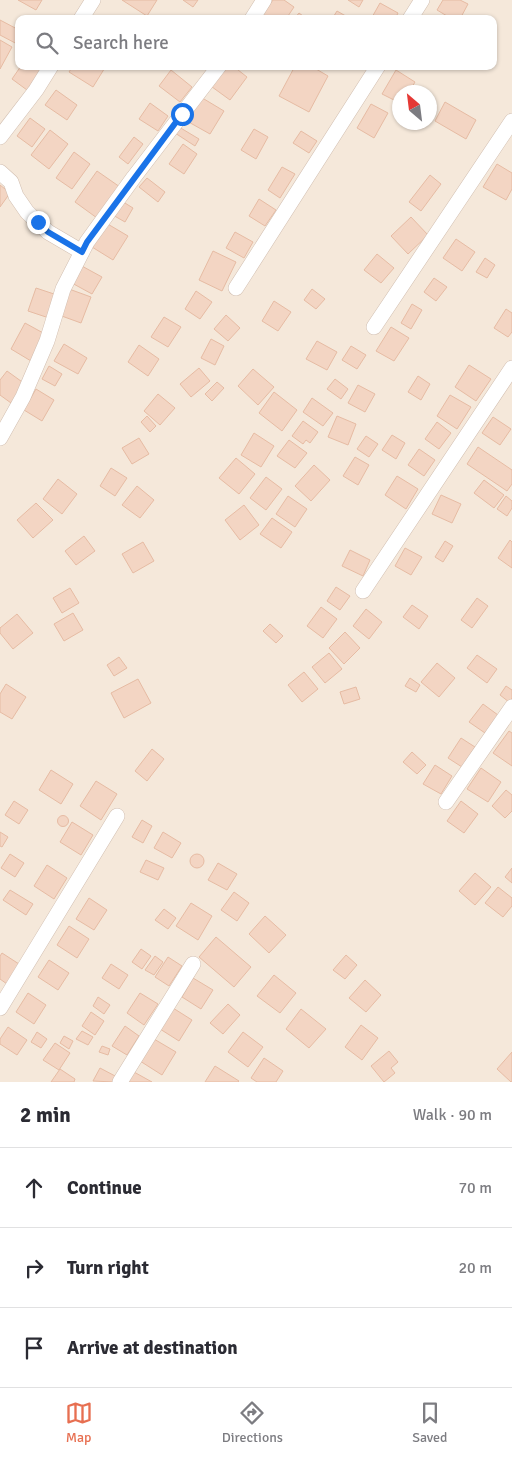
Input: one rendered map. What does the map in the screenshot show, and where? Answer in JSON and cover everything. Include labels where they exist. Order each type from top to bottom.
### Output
[{"type":"street","points":[[84,15],[93,0]]},
{"type":"street","points":[[255,15],[264,0]]},
{"type":"street","points":[[413,15],[422,0]]},
{"type":"street","points":[[0,137],[36,90],[48,70]]},
{"type":"street","points":[[0,438],[26,389],[47,341],[63,288],[87,242],[216,70]]},
{"type":"street","points":[[236,288],[375,70]]},
{"type":"street","points":[[374,327],[512,121]]},
{"type":"street","points":[[0,172],[10,182],[16,196],[27,212],[48,232],[82,252]]},
{"type":"street","points":[[363,591],[512,368]]},
{"type":"street","points":[[446,802],[512,707]]},
{"type":"street","points":[[0,1008],[117,816]]},
{"type":"street","points":[[120,1082],[193,964]]},
{"type":"shaded area","points":[[0,0],[512,0],[512,1082],[0,1082]]},
{"type":"building","points":[[18,0],[42,0],[36,10]]},
{"type":"building","points":[[122,0],[157,0],[148,15]]},
{"type":"building","points":[[183,0],[198,0],[193,7]]},
{"type":"building","points":[[273,0],[284,0],[294,7],[289,15],[263,15]]},
{"type":"building","points":[[348,0],[363,0],[359,7]]},
{"type":"building","points":[[443,0],[460,0],[468,4],[462,15],[445,15],[437,10]]},
{"type":"building","points":[[380,3],[398,13],[397,15],[373,15]]},
{"type":"building","points":[[337,11],[344,15],[334,15]]},
{"type":"building","points":[[0,20],[15,28],[15,43],[0,35]]},
{"type":"building","points":[[0,40],[12,47],[0,69]]},
{"type":"building","points":[[18,70],[41,70],[27,90],[12,79]]},
{"type":"building","points":[[70,70],[104,70],[93,87],[69,72]]},
{"type":"building","points":[[171,70],[192,87],[180,102],[159,86]]},
{"type":"building","points":[[219,70],[238,70],[247,77],[230,100],[208,84]]},
{"type":"building","points":[[293,70],[318,70],[328,76],[309,112],[279,96]]},
{"type":"building","points":[[396,70],[415,82],[413,85],[392,85],[392,99],[382,94]]},
{"type":"building","points":[[56,90],[77,105],[67,120],[45,105]]},
{"type":"building","points":[[199,96],[224,111],[210,134],[185,120]]},
{"type":"building","points":[[445,102],[476,120],[466,139],[437,122],[437,117]]},
{"type":"building","points":[[150,103],[168,116],[158,131],[139,119]]},
{"type":"building","points":[[371,104],[388,113],[374,138],[357,128]]},
{"type":"building","points":[[30,118],[45,129],[32,147],[17,136]]},
{"type":"building","points":[[179,127],[199,139],[195,146],[175,133]]},
{"type":"building","points":[[254,129],[268,137],[256,159],[241,150]]},
{"type":"building","points":[[50,130],[68,144],[49,169],[31,155]]},
{"type":"building","points":[[301,131],[317,141],[309,153],[293,143]]},
{"type":"building","points":[[134,137],[143,144],[128,164],[119,157]]},
{"type":"building","points":[[183,144],[197,154],[184,174],[169,164]]},
{"type":"building","points":[[74,152],[90,164],[72,189],[56,178]]},
{"type":"building","points":[[497,164],[512,173],[512,189],[506,200],[483,187]]},
{"type":"building","points":[[282,167],[295,174],[280,198],[268,190]]},
{"type":"building","points":[[97,171],[120,187],[97,218],[75,202]]},
{"type":"building","points":[[430,175],[441,184],[421,211],[409,202]]},
{"type":"building","points":[[147,178],[165,192],[158,202],[139,187]]},
{"type":"building","points":[[0,185],[10,193],[0,207]]},
{"type":"building","points":[[259,199],[276,210],[265,226],[249,216]]},
{"type":"building","points":[[120,200],[133,208],[125,222],[111,214]]},
{"type":"building","points":[[411,217],[428,235],[408,254],[391,236]]},
{"type":"building","points":[[106,223],[128,236],[113,260],[92,247]]},
{"type":"building","points":[[235,232],[253,242],[244,258],[226,248]]},
{"type":"building","points":[[456,239],[475,252],[462,271],[443,258]]},
{"type":"building","points":[[213,251],[236,262],[222,291],[199,280]]},
{"type":"building","points":[[377,254],[394,268],[381,283],[364,270]]},
{"type":"building","points":[[485,258],[495,265],[487,278],[476,272]]},
{"type":"building","points":[[80,265],[102,277],[92,294],[70,282]]},
{"type":"building","points":[[434,278],[447,287],[436,301],[424,292]]},
{"type":"building","points":[[36,288],[57,295],[49,318],[28,311]]},
{"type":"building","points":[[69,289],[91,297],[81,323],[59,315]]},
{"type":"building","points":[[312,289],[325,299],[316,309],[304,300]]},
{"type":"building","points":[[196,291],[212,302],[200,319],[185,309]]},
{"type":"building","points":[[274,301],[291,312],[278,331],[262,321]]},
{"type":"building","points":[[412,304],[422,310],[411,329],[401,323]]},
{"type":"building","points":[[506,309],[512,313],[512,332],[508,337],[494,328]]},
{"type":"building","points":[[226,315],[240,328],[228,341],[214,329]]},
{"type":"building","points":[[164,317],[181,327],[168,347],[151,337]]},
{"type":"building","points":[[25,323],[45,334],[31,361],[11,349]]},
{"type":"building","points":[[391,327],[409,338],[394,361],[376,351]]},
{"type":"building","points":[[211,339],[224,346],[215,365],[201,358]]},
{"type":"building","points":[[317,341],[337,352],[327,370],[306,359]]},
{"type":"building","points":[[64,344],[87,358],[78,374],[54,361]]},
{"type":"building","points":[[139,345],[159,359],[148,376],[128,362]]},
{"type":"building","points":[[351,346],[366,355],[357,369],[342,360]]},
{"type":"building","points":[[469,365],[491,379],[476,401],[455,387]]},
{"type":"building","points":[[49,366],[62,374],[55,386],[42,379]]},
{"type":"building","points":[[199,368],[210,381],[191,397],[180,384]]},
{"type":"building","points":[[253,369],[274,387],[258,405],[238,386]]},
{"type":"building","points":[[7,371],[25,384],[11,403],[0,395],[0,380]]},
{"type":"building","points":[[418,376],[430,384],[421,400],[408,392]]},
{"type":"building","points":[[335,379],[348,389],[341,399],[327,389]]},
{"type":"building","points":[[217,382],[224,388],[212,401],[205,394]]},
{"type":"building","points":[[358,385],[375,394],[365,412],[348,403]]},
{"type":"building","points":[[36,389],[54,400],[42,421],[24,410]]},
{"type":"building","points":[[274,392],[297,410],[282,431],[259,413]]},
{"type":"building","points":[[158,394],[175,408],[160,425],[144,411]]},
{"type":"building","points":[[450,395],[471,407],[457,429],[437,416]]},
{"type":"building","points":[[312,398],[333,413],[323,426],[303,412]]},
{"type":"building","points":[[147,416],[156,426],[150,432],[141,422]]},
{"type":"building","points":[[337,416],[356,424],[348,445],[328,437]]},
{"type":"building","points":[[493,417],[511,429],[500,445],[482,433]]},
{"type":"building","points":[[303,421],[318,432],[310,443],[306,440],[303,444],[292,436]]},
{"type":"building","points":[[437,422],[451,433],[439,449],[425,439]]},
{"type":"building","points":[[254,433],[274,446],[261,467],[241,455]]},
{"type":"building","points":[[392,435],[405,443],[396,459],[382,450]]},
{"type":"building","points":[[366,436],[378,444],[369,457],[357,449]]},
{"type":"building","points":[[139,438],[149,454],[132,464],[122,448]]},
{"type":"building","points":[[289,440],[307,453],[295,468],[277,456]]},
{"type":"building","points":[[478,447],[512,470],[512,484],[507,491],[467,464]]},
{"type":"building","points":[[419,449],[435,460],[424,476],[408,465]]},
{"type":"building","points":[[355,457],[369,465],[358,485],[343,476]]},
{"type":"building","points":[[236,458],[255,474],[239,494],[219,478]]},
{"type":"building","points":[[314,465],[330,480],[311,501],[295,486]]},
{"type":"building","points":[[111,468],[127,478],[115,496],[100,486]]},
{"type":"building","points":[[397,476],[418,489],[406,509],[385,495]]},
{"type":"building","points":[[266,477],[282,489],[266,510],[250,498]]},
{"type":"building","points":[[58,479],[77,494],[62,514],[43,499]]},
{"type":"building","points":[[484,480],[504,495],[494,508],[474,493]]},
{"type":"building","points":[[137,486],[154,500],[140,518],[122,505]]},
{"type":"building","points":[[441,495],[461,504],[452,523],[432,514]]},
{"type":"building","points":[[288,496],[307,509],[295,527],[276,514]]},
{"type":"building","points":[[506,496],[512,501],[512,508],[507,516],[497,509]]},
{"type":"building","points":[[36,503],[53,520],[33,538],[17,520]]},
{"type":"building","points":[[244,505],[259,525],[240,540],[225,520]]},
{"type":"building","points":[[272,518],[292,532],[281,548],[260,534]]},
{"type":"building","points":[[84,536],[95,551],[76,565],[65,551]]},
{"type":"building","points":[[510,540],[512,542],[512,568],[498,558]]},
{"type":"building","points":[[445,541],[453,546],[443,562],[435,557]]},
{"type":"building","points":[[143,542],[154,561],[133,573],[122,554]]},
{"type":"building","points":[[405,548],[422,557],[411,575],[395,566]]},
{"type":"building","points":[[350,550],[370,560],[363,576],[342,566]]},
{"type":"building","points":[[336,587],[350,596],[340,610],[327,601]]},
{"type":"building","points":[[70,588],[79,603],[62,613],[53,598]]},
{"type":"building","points":[[477,598],[488,606],[472,628],[461,620]]},
{"type":"building","points":[[412,605],[428,616],[419,629],[403,617]]},
{"type":"building","points":[[321,607],[337,619],[323,638],[307,626]]},
{"type":"building","points":[[366,609],[382,622],[369,639],[353,626]]},
{"type":"building","points":[[73,613],[83,630],[64,641],[54,624]]},
{"type":"building","points":[[17,614],[33,633],[13,649],[0,633],[0,628]]},
{"type":"building","points":[[270,624],[283,636],[276,643],[263,631]]},
{"type":"building","points":[[345,632],[360,648],[344,664],[329,648]]},
{"type":"building","points":[[329,653],[342,669],[325,683],[312,667]]},
{"type":"building","points":[[477,655],[497,669],[487,683],[467,668]]},
{"type":"building","points":[[119,657],[127,668],[114,676],[107,665]]},
{"type":"building","points":[[437,663],[455,678],[439,697],[421,682]]},
{"type":"building","points":[[304,672],[318,689],[302,702],[288,685]]},
{"type":"building","points":[[410,678],[420,685],[416,692],[405,686]]},
{"type":"building","points":[[138,679],[151,703],[124,718],[111,693]]},
{"type":"building","points":[[6,684],[26,697],[12,719],[0,712],[0,694]]},
{"type":"building","points":[[506,686],[512,690],[512,698],[509,702],[500,695]]},
{"type":"building","points":[[356,687],[360,699],[344,704],[340,692]]},
{"type":"building","points":[[483,704],[498,715],[485,733],[469,722]]},
{"type":"building","points":[[509,731],[512,733],[512,766],[493,753]]},
{"type":"building","points":[[461,738],[475,747],[462,767],[448,758]]},
{"type":"building","points":[[152,749],[164,759],[147,781],[135,771]]},
{"type":"building","points":[[412,752],[426,765],[417,774],[403,762]]},
{"type":"building","points":[[435,765],[452,776],[441,794],[423,784]]},
{"type":"building","points":[[481,768],[501,782],[488,802],[467,789]]},
{"type":"building","points":[[51,770],[73,784],[61,804],[39,790]]},
{"type":"building","points":[[96,781],[117,794],[101,820],[80,806]]},
{"type":"building","points":[[506,790],[512,795],[512,811],[505,818],[492,806]]},
{"type":"building","points":[[14,801],[28,810],[19,824],[5,815]]},
{"type":"building","points":[[461,801],[478,814],[464,833],[447,821]]},
{"type":"building","points":[[63,815],[69,821],[63,827],[57,821]]},
{"type":"building","points":[[142,820],[152,826],[143,843],[132,837]]},
{"type":"building","points":[[72,822],[93,835],[81,855],[60,842]]},
{"type":"building","points":[[0,832],[8,837],[2,847],[0,846]]},
{"type":"building","points":[[163,832],[181,843],[172,858],[154,848]]},
{"type":"building","points":[[10,854],[24,863],[15,877],[1,868]]},
{"type":"building","points":[[197,854],[202,856],[204,861],[202,866],[197,868],[192,866],[190,861],[192,856]]},
{"type":"building","points":[[146,860],[164,868],[158,880],[140,872]]},
{"type":"building","points":[[218,863],[237,874],[227,890],[208,880]]},
{"type":"building","points":[[47,865],[67,878],[54,899],[34,886]]},
{"type":"building","points":[[512,868],[512,883],[505,877]]},
{"type":"building","points":[[475,873],[491,887],[475,905],[459,891]]},
{"type":"building","points":[[498,887],[512,898],[512,906],[503,917],[485,903]]},
{"type":"building","points":[[10,890],[33,904],[26,915],[3,900]]},
{"type":"building","points":[[234,892],[249,903],[237,921],[221,910]]},
{"type":"building","points":[[89,898],[107,910],[94,930],[76,919]]},
{"type":"building","points":[[191,903],[212,916],[198,940],[176,926]]},
{"type":"building","points":[[164,909],[176,918],[168,929],[155,920]]},
{"type":"building","points":[[265,916],[286,935],[269,953],[249,934]]},
{"type":"building","points":[[69,926],[89,939],[77,958],[57,945]]},
{"type":"building","points":[[216,937],[251,967],[234,987],[199,957]]},
{"type":"building","points":[[141,949],[151,956],[142,969],[132,962]]},
{"type":"building","points":[[2,953],[19,964],[7,984],[0,979],[0,956]]},
{"type":"building","points":[[346,955],[357,965],[345,979],[333,970]]},
{"type":"building","points":[[155,956],[163,962],[154,975],[145,970]]},
{"type":"building","points":[[168,957],[182,966],[169,986],[155,977]]},
{"type":"building","points":[[49,960],[69,973],[58,990],[38,977]]},
{"type":"building","points":[[111,964],[128,975],[119,989],[102,978]]},
{"type":"building","points":[[274,975],[296,993],[280,1013],[257,996]]},
{"type":"building","points":[[193,978],[213,990],[201,1009],[182,997]]},
{"type":"building","points":[[365,980],[381,995],[366,1012],[349,998]]},
{"type":"building","points":[[28,993],[46,1005],[34,1024],[16,1012]]},
{"type":"building","points":[[140,993],[158,1004],[144,1025],[127,1013]]},
{"type":"building","points":[[98,997],[110,1005],[104,1014],[93,1006]]},
{"type":"building","points":[[228,1004],[240,1015],[223,1034],[210,1023]]},
{"type":"building","points":[[173,1008],[192,1020],[179,1041],[160,1029]]},
{"type":"building","points":[[301,1009],[326,1029],[309,1048],[286,1029]]},
{"type":"building","points":[[91,1012],[104,1021],[95,1035],[82,1026]]},
{"type":"building","points":[[361,1025],[378,1038],[362,1060],[345,1047]]},
{"type":"building","points":[[125,1026],[139,1036],[127,1055],[112,1046]]},
{"type":"building","points":[[8,1027],[27,1040],[17,1055],[0,1044],[0,1039]]},
{"type":"building","points":[[82,1031],[93,1037],[88,1045],[76,1039]]},
{"type":"building","points":[[37,1032],[47,1039],[41,1048],[31,1042]]},
{"type":"building","points":[[243,1032],[263,1047],[248,1067],[228,1052]]},
{"type":"building","points":[[64,1036],[73,1041],[69,1049],[60,1043]]},
{"type":"building","points":[[154,1039],[176,1052],[162,1075],[140,1061]]},
{"type":"building","points":[[55,1043],[70,1053],[59,1070],[43,1060]]},
{"type":"building","points":[[102,1046],[110,1049],[108,1055],[99,1052]]},
{"type":"building","points":[[389,1051],[398,1062],[391,1068],[395,1073],[384,1082],[371,1066]]},
{"type":"building","points":[[512,1052],[512,1082],[511,1082],[497,1069]]},
{"type":"building","points":[[264,1058],[283,1071],[276,1082],[257,1082],[251,1078]]},
{"type":"building","points":[[215,1066],[239,1081],[205,1082]]},
{"type":"building","points":[[100,1068],[117,1077],[114,1082],[93,1081]]},
{"type":"building","points":[[60,1069],[75,1079],[74,1082],[51,1082]]},
{"type":"building","points":[[134,1072],[152,1082],[128,1082]]},
{"type":"route","points":[[38,222],[48,232],[82,252],[87,242],[134,177],[182,114]]}]
